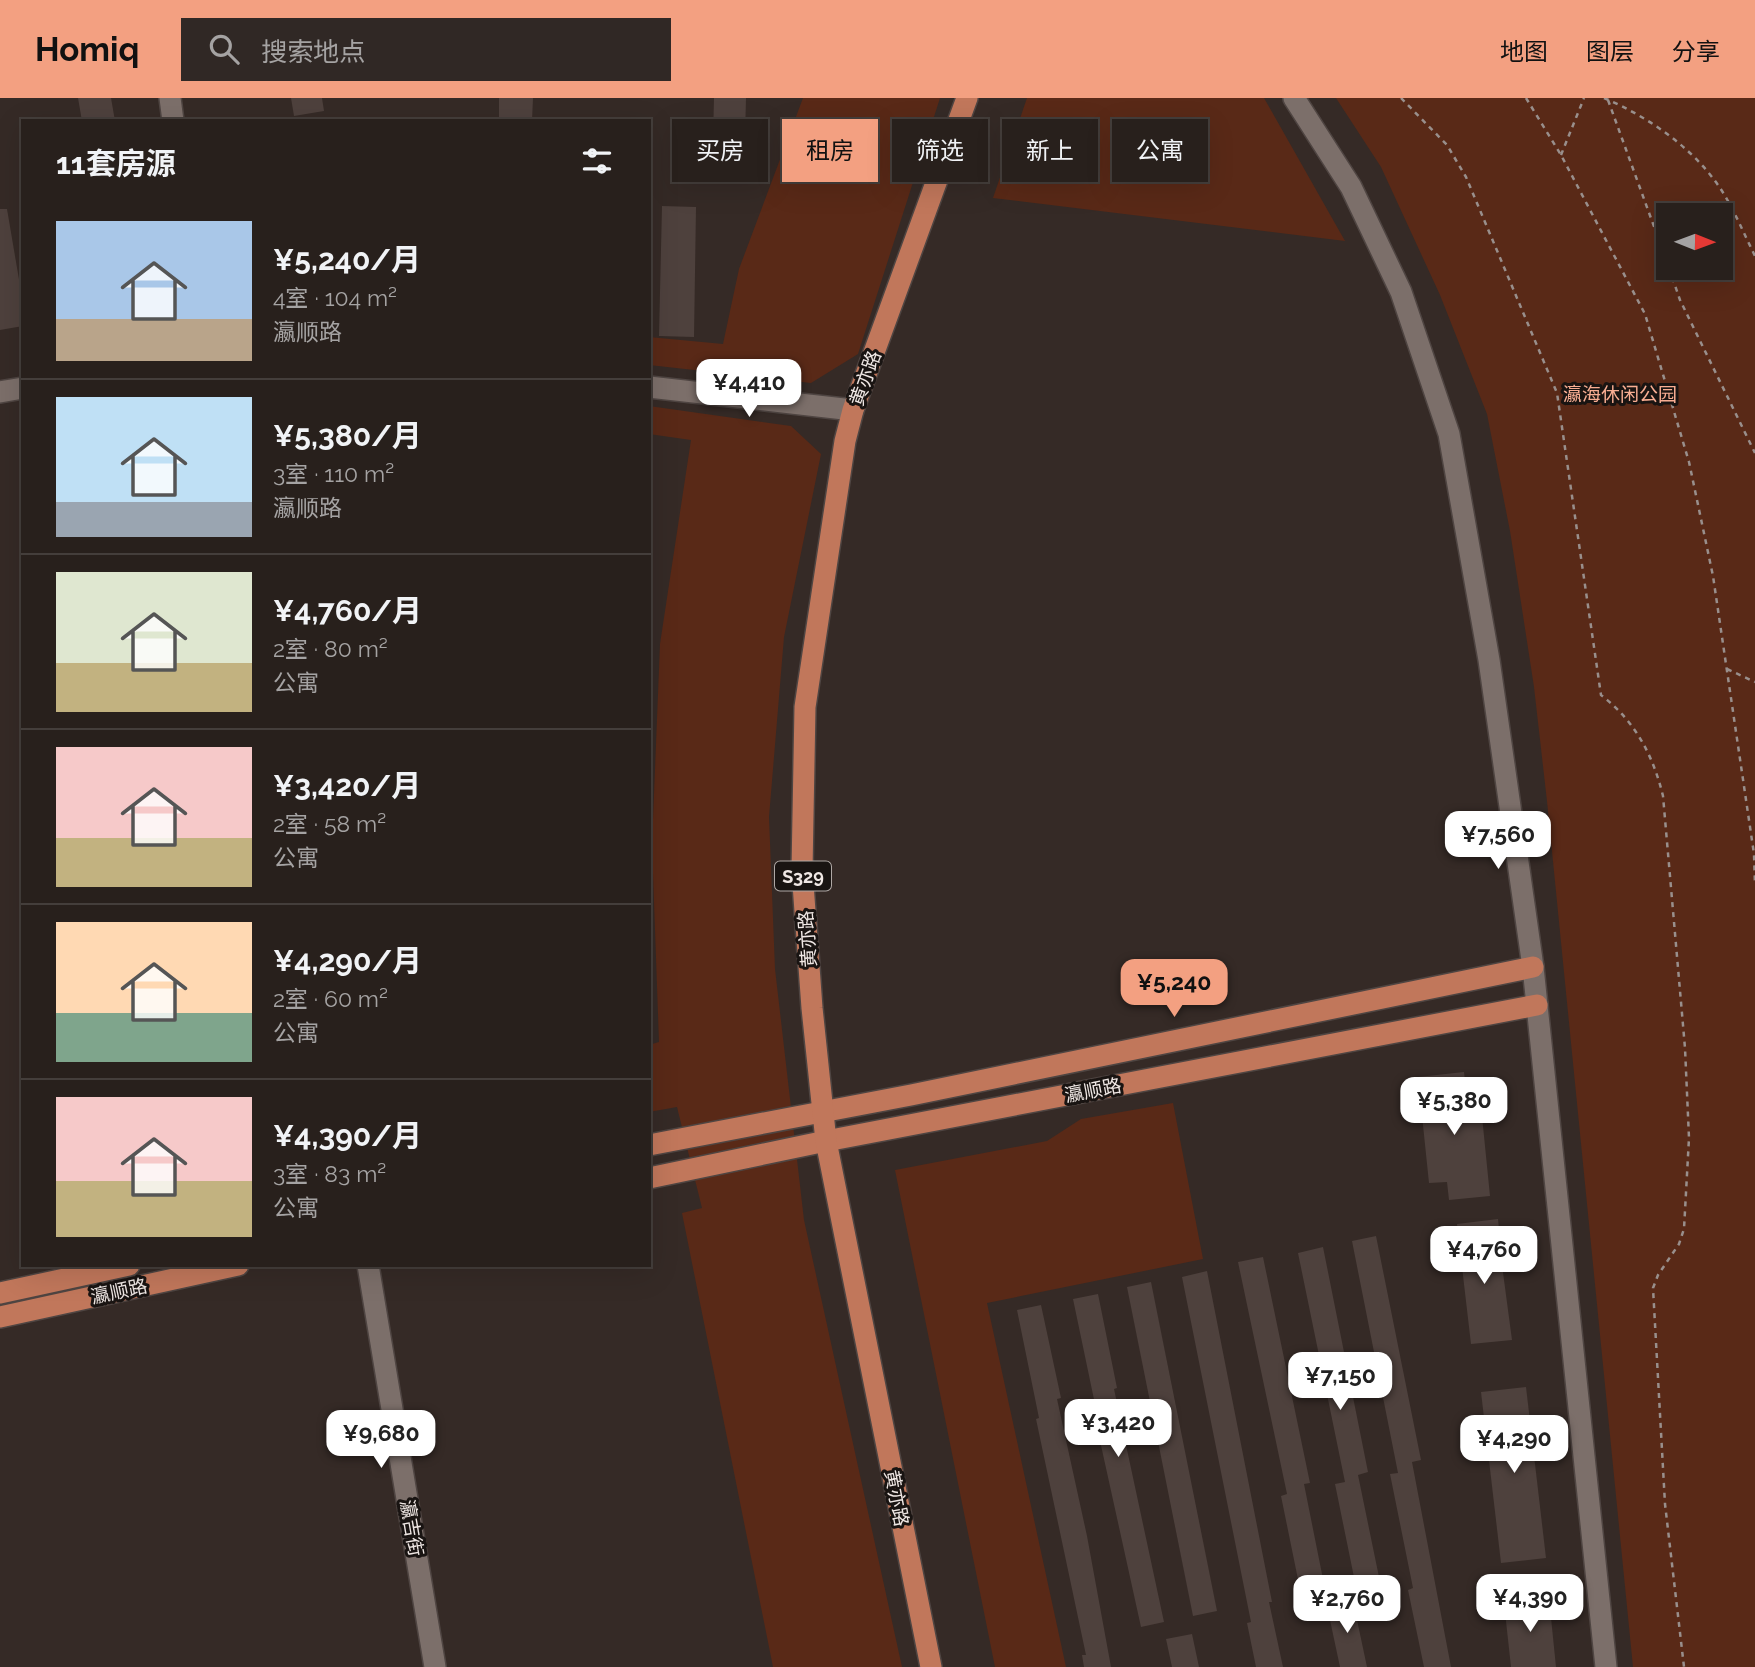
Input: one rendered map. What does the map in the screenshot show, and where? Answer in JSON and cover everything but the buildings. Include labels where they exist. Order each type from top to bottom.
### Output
[{"type":"main road","name":"黄亦路","points":[[931,1667],[826,1141],[802,870],[805,707],[845,441],[853,410],[967,98]]},
{"type":"main road","name":"瀛顺路","points":[[651,1145],[924,1092],[1533,967]]},
{"type":"main road","name":"瀛顺路","points":[[651,1178],[826,1141],[1537,1005]]},
{"type":"main road","name":"瀛顺路","points":[[0,1293],[121,1267]]},
{"type":"main road","name":"瀛顺路","points":[[0,1317],[229,1267]]},
{"type":"street","points":[[170,98],[173,119]]},
{"type":"street","points":[[1294,98],[1351,187],[1401,292],[1449,434],[1489,660],[1533,967],[1606,1667]]},
{"type":"street","points":[[651,387],[853,410]]},
{"type":"street","points":[[0,393],[21,388]]},
{"type":"street","name":"瀛吉街","points":[[368,1267],[435,1667]]},
{"type":"path","points":[[1401,98],[1447,145],[1466,177],[1557,393],[1601,695],[1629,721],[1646,747],[1657,769],[1663,796],[1685,1048],[1689,1138],[1684,1230],[1653,1288],[1665,1504],[1684,1667]]},
{"type":"path","points":[[1525,98],[1561,155],[1645,314],[1689,462],[1713,576],[1755,853],[1755,885]]},
{"type":"path","points":[[1561,155],[1584,98]]},
{"type":"path","points":[[1606,99],[1637,112],[1685,150],[1718,185],[1755,256]]},
{"type":"path","points":[[1606,99],[1656,234]]},
{"type":"path","points":[[1673,280],[1680,300],[1755,453]]},
{"type":"path","points":[[1727,669],[1755,682]]},
{"type":"green space","points":[[803,98],[940,98],[933,119],[892,119],[892,182],[913,182],[858,354],[811,383],[651,365],[651,337],[723,344],[739,269],[782,154],[782,182],[878,182],[878,119],[795,119]]},
{"type":"green space","points":[[1027,98],[1264,98],[1345,241],[993,198],[1002,172],[1002,182],[1098,182],[1098,119],[1020,119]]},
{"type":"green space","name":"瀛海休闲公园","points":[[1336,98],[1755,98],[1755,1667],[1633,1667],[1534,687],[1510,531],[1487,414],[1440,295],[1381,167]]},
{"type":"green space","points":[[651,406],[791,426],[821,454],[784,637],[769,817],[775,969],[804,1220],[902,1667],[773,1667],[682,1213],[702,1208],[677,1107],[651,1112],[651,1044],[659,1042],[652,845],[660,644],[691,440],[651,434]]},
{"type":"green space","points":[[1173,1103],[1203,1259],[987,1303],[1066,1667],[995,1667],[895,1170],[1047,1141],[1081,1119]]}]
